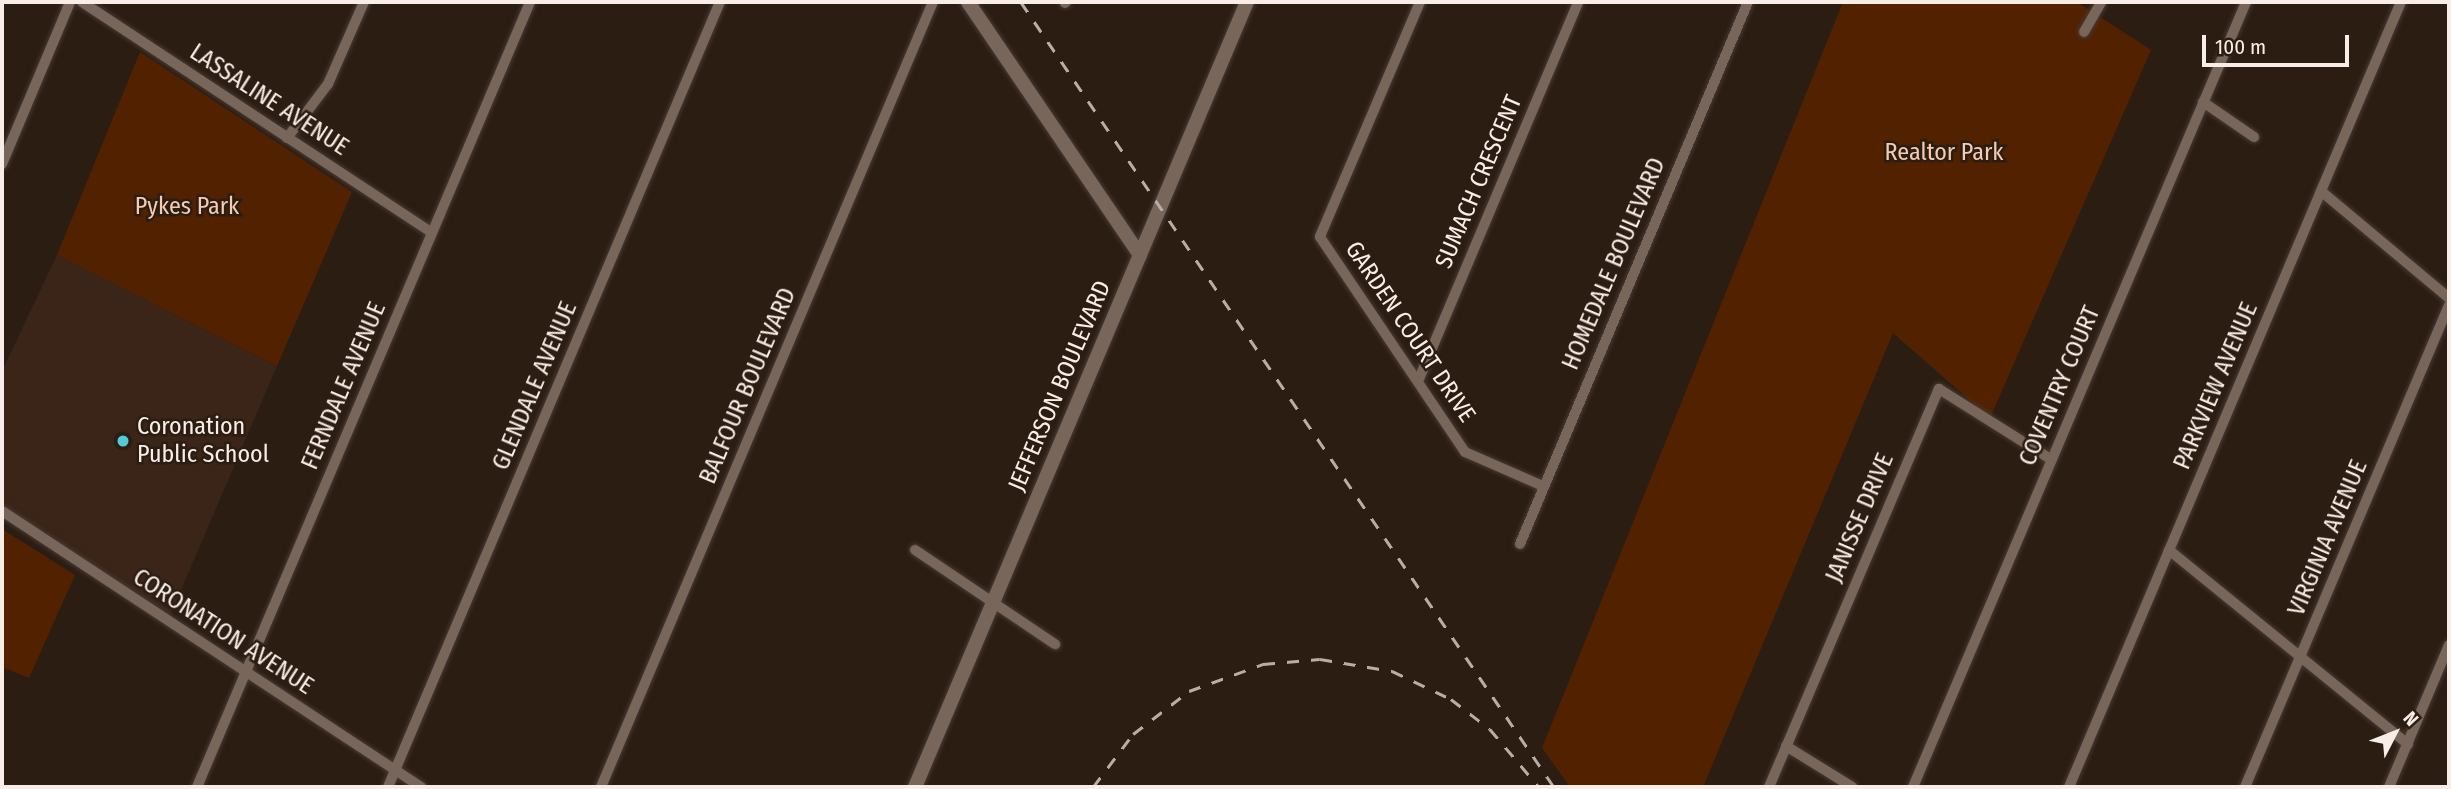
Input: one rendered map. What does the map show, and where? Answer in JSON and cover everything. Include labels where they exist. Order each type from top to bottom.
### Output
[{"type":"street","points":[[2,164],[70,2]]},
{"type":"street","name":"LASSALINE AVENUE","points":[[82,2],[432,233]]},
{"type":"street","points":[[287,138],[328,85],[364,2]]},
{"type":"street","name":"FERNDALE AVENUE","points":[[197,787],[530,2]]},
{"type":"street","name":"GLENDALE AVENUE","points":[[388,787],[720,2]]},
{"type":"street","points":[[968,2],[1140,255]]},
{"type":"street","name":"JEFFERSON BOULEVARD","points":[[915,787],[1247,2]]},
{"type":"street","name":"GARDEN COURT DRIVE","points":[[1420,2],[1320,237],[1419,379],[1465,452],[1543,486]]},
{"type":"street","name":"SUMACH CRESCENT","points":[[1419,379],[1578,2]]},
{"type":"street","name":"HOMEDALE BOULEVARD","points":[[1520,544],[1748,2]]},
{"type":"street","points":[[2084,32],[2101,2]]},
{"type":"street","name":"COVENTRY COURT","points":[[1913,787],[2246,2]]},
{"type":"street","name":"PARKVIEW AVENUE","points":[[2069,787],[2401,2]]},
{"type":"street","name":"BALFOUR BOULEVARD","points":[[601,787],[931,3]]},
{"type":"street","points":[[2203,102],[2254,137]]},
{"type":"street","points":[[2321,191],[2449,298]]},
{"type":"street","name":"VIRGINIA AVENUE","points":[[2245,787],[2449,305]]},
{"type":"street","name":"JANISSE DRIVE","points":[[1769,787],[1939,389],[2052,460]]},
{"type":"street","name":"CORONATION AVENUE","points":[[2,511],[421,787]]},
{"type":"street","points":[[915,550],[1055,644]]},
{"type":"street","points":[[2169,550],[2408,744]]},
{"type":"street","points":[[2389,787],[2449,645]]},
{"type":"street","points":[[1786,746],[1852,787]]},
{"type":"shaded area","name":"Coronation Public School","points":[[57,255],[277,366],[167,623],[2,511],[2,371]]},
{"type":"green space","name":"Realtor Park","points":[[1843,2],[2077,2],[2151,50],[1990,418],[1893,333],[1703,787],[1570,787],[1542,748]]},
{"type":"green space","name":"Pykes Park","points":[[140,52],[352,192],[277,366],[57,255]]},
{"type":"green space","points":[[2,529],[75,575],[29,678],[2,667]]},
{"type":"railway","points":[[1021,2],[1554,787]]},
{"type":"railway","points":[[1093,787],[1133,734],[1189,691],[1263,664],[1320,659],[1392,671],[1451,699],[1490,729],[1539,787]]},
{"type":"place","name":"Coronation Public School","points":[[123,441]]}]
